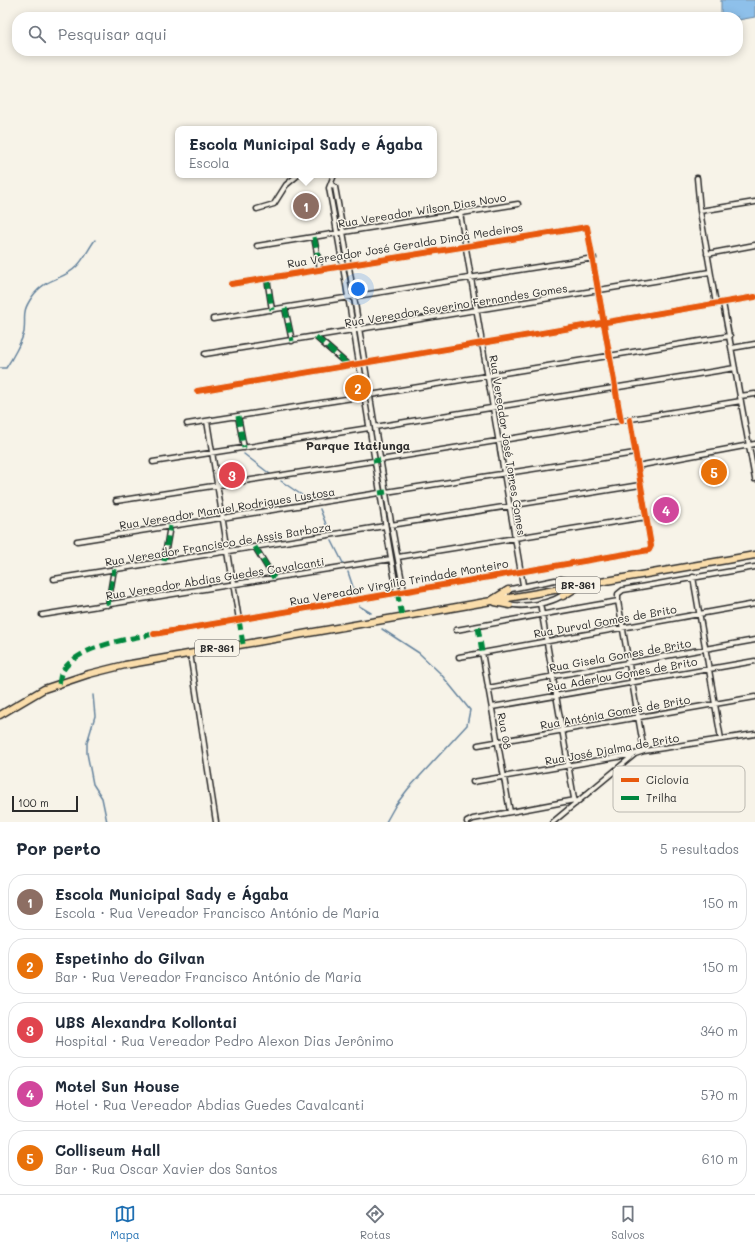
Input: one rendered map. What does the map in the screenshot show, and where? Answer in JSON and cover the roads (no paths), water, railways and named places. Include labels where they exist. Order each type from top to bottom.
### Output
[{"type":"main road","name":"BR-361","points":[[0,715],[40,692],[83,676],[125,665],[505,599],[581,584],[755,555]]},
{"type":"main road","points":[[561,580],[581,584]]},
{"type":"main road","points":[[563,596],[581,584]]},
{"type":"main road","points":[[491,601],[508,590]]},
{"type":"main road","points":[[491,601],[510,605]]},
{"type":"street","points":[[258,209],[274,204],[286,185],[294,178]]},
{"type":"street","points":[[333,178],[329,188],[360,363],[374,461],[397,592]]},
{"type":"street","points":[[697,178],[700,211],[716,304]]},
{"type":"street","points":[[331,184],[335,187],[349,264],[366,362],[380,460],[404,591]]},
{"type":"street","points":[[700,211],[755,202]]},
{"type":"street","name":"Rua Vereador Wilson Dias Novo","points":[[257,246],[518,204]]},
{"type":"street","name":"Rua Vereador José Torres Gomes","points":[[460,213],[514,540],[523,585]]},
{"type":"street","name":"Rua Vereador José Geraldo Dinoá Medeiros","points":[[230,284],[582,227],[588,227],[594,258]]},
{"type":"street","points":[[314,236],[320,269]]},
{"type":"street","points":[[707,254],[755,245]]},
{"type":"street","points":[[213,318],[471,279],[594,258],[621,421]]},
{"type":"street","name":"Rua Vereador Severino Fernandes Gomes","points":[[205,354],[710,272]]},
{"type":"street","points":[[267,278],[272,310]]},
{"type":"street","points":[[197,391],[348,364],[755,297]]},
{"type":"street","points":[[724,303],[755,479]]},
{"type":"street","points":[[285,308],[292,341]]},
{"type":"street","points":[[370,395],[730,336]]},
{"type":"street","points":[[316,337],[348,364]]},
{"type":"street","points":[[732,348],[755,344]]},
{"type":"street","points":[[375,427],[616,389],[735,368]]},
{"type":"street","points":[[380,460],[630,420],[741,399],[755,394]]},
{"type":"street","points":[[187,424],[365,396]]},
{"type":"street","points":[[238,416],[244,448]]},
{"type":"street","points":[[398,557],[514,540],[646,517],[630,420]]},
{"type":"street","points":[[207,421],[239,620]]},
{"type":"street","points":[[153,462],[369,428]]},
{"type":"street","points":[[637,466],[755,444]]},
{"type":"street","points":[[386,492],[635,453]]},
{"type":"street","points":[[116,501],[374,461]]},
{"type":"street","points":[[391,525],[640,485]]},
{"type":"street","name":"Rua Vereador Manuel Rodrigues Lustosa","points":[[77,541],[380,494]]},
{"type":"street","name":"Rua Vereador Virgílio Trindade Monteiro","points":[[154,634],[647,551],[651,546],[646,517]]},
{"type":"street","points":[[164,561],[170,526]]},
{"type":"street","name":"Rua Vereador Francisco de Assis Barboza","points":[[54,579],[385,526]]},
{"type":"street","points":[[255,547],[274,578]]},
{"type":"street","name":"Rua Vereador Abdias Guedes Cavalcanti","points":[[42,615],[391,559]]},
{"type":"street","points":[[644,751],[622,627],[618,594],[623,590],[755,567]]},
{"type":"street","points":[[108,605],[114,569]]},
{"type":"street","points":[[693,577],[698,614],[722,739]]},
{"type":"street","points":[[551,580],[561,580],[566,587],[563,596],[540,603],[517,606],[510,605],[505,599],[508,590],[523,585],[551,580]]},
{"type":"street","points":[[456,630],[618,601]]},
{"type":"street","points":[[540,603],[575,802]]},
{"type":"street","name":"Rua Durval Gomes de Brito","points":[[459,657],[755,604]]},
{"type":"street","name":"Rua Gisela Gomes de Brito","points":[[488,688],[755,640]]},
{"type":"street","name":"Rua 08","points":[[482,652],[510,812]]},
{"type":"street","points":[[190,653],[216,822]]},
{"type":"street","name":"Rua Aderlou Gomes de Brito","points":[[492,707],[708,668],[755,661]]},
{"type":"street","name":"Rua Antónia Gomes de Brito","points":[[478,745],[755,697]]},
{"type":"street","name":"Rua José Djalma de Brito","points":[[473,782],[569,766],[644,751],[755,734]]},
{"type":"street","points":[[620,766],[635,754]]},
{"type":"street","points":[[553,822],[613,772]]},
{"type":"street","points":[[467,822],[510,812],[575,802]]},
{"type":"water","points":[[721,0],[755,0],[755,17],[743,19],[743,12],[721,12]]},
{"type":"waterway","points":[[0,368],[6,368],[21,340],[24,332],[26,307],[32,297],[43,285],[72,271],[82,260],[95,240]]},
{"type":"waterway","points":[[244,454],[270,474]]},
{"type":"waterway","points":[[281,481],[312,502]]},
{"type":"waterway","points":[[320,509],[329,532]]},
{"type":"waterway","points":[[332,541],[343,563]]},
{"type":"waterway","points":[[348,572],[356,596]]},
{"type":"waterway","points":[[359,606],[371,613]]},
{"type":"waterway","points":[[382,629],[419,653],[440,673],[470,710],[467,725],[408,789],[395,806],[386,822]]},
{"type":"waterway","points":[[93,695],[95,716],[87,743],[87,753],[93,784],[102,798],[107,822]]},
{"type":"place","name":"Escola Municipal Sady e Ágaba","points":[[306,206]]},
{"type":"place","name":"Espetinho do Gilvan","points":[[358,388]]},
{"type":"place","name":"Colliseum Hall","points":[[714,472]]},
{"type":"place","name":"UBS Alexandra Kollontai","points":[[232,475]]},
{"type":"place","name":"Motel Sun House","points":[[666,510]]},
{"type":"district","name":"Parque Itatiunga","points":[[358,445]]}]
